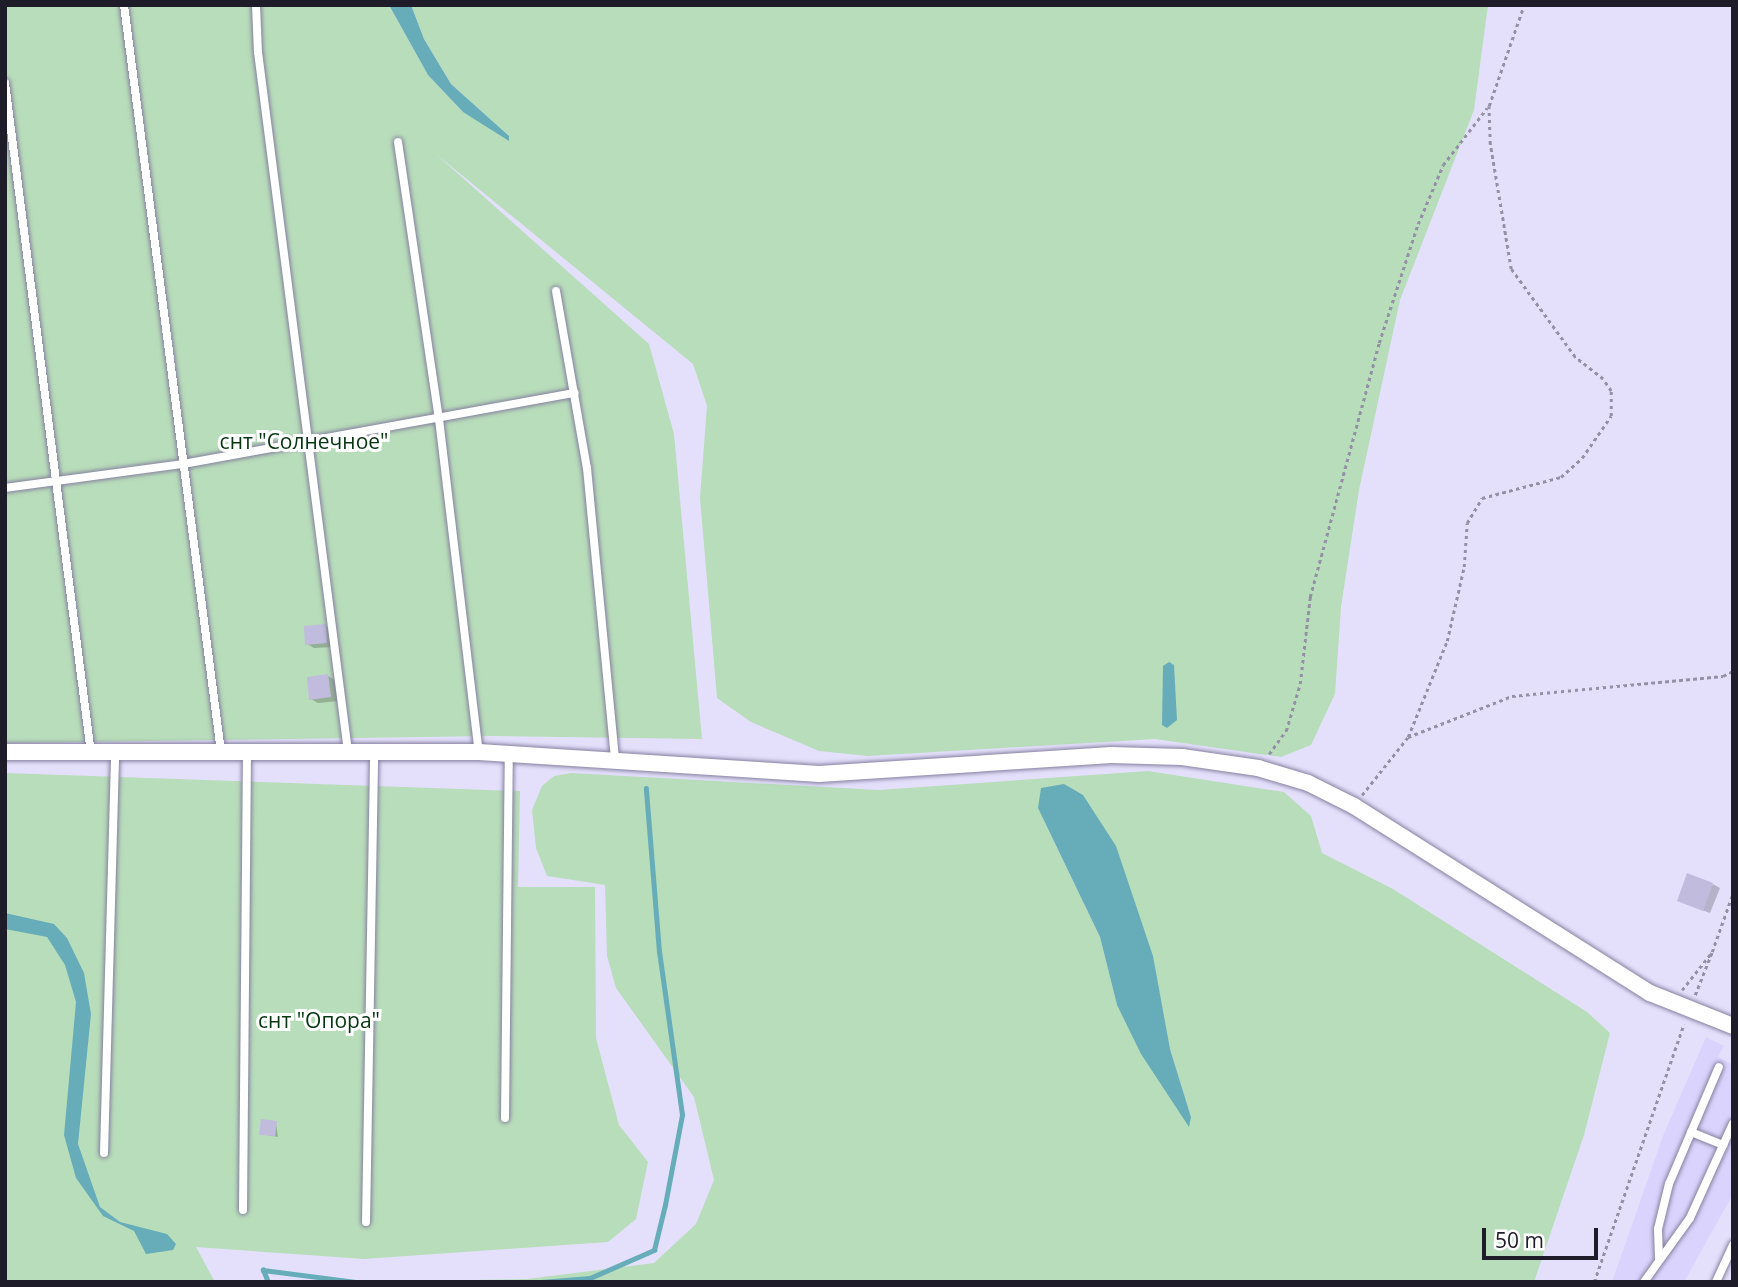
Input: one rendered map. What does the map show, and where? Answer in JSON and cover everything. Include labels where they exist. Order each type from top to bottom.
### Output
[{"type":"street","points":[[5,752],[222,755],[479,752],[615,758],[819,774],[1111,755],[1182,757],[1258,768],[1308,783],[1354,806],[1650,993],[1733,1026]]},
{"type":"lane","points":[[124,5],[222,755]]},
{"type":"lane","points":[[256,5],[258,52],[348,753]]},
{"type":"lane","points":[[5,83],[91,753]]},
{"type":"lane","points":[[398,142],[439,419],[479,752]]},
{"type":"lane","points":[[556,291],[587,468],[615,758]]},
{"type":"lane","points":[[5,488],[183,464],[575,393]]},
{"type":"lane","points":[[366,1222],[374,752]]},
{"type":"lane","points":[[104,1153],[115,753]]},
{"type":"lane","points":[[505,1118],[509,753]]},
{"type":"lane","points":[[243,1210],[247,754]]},
{"type":"lane","points":[[1659,1258],[1658,1229],[1666,1195],[1718,1067]]},
{"type":"lane","points":[[1644,1282],[1690,1218],[1733,1124]]},
{"type":"lane","points":[[1691,1132],[1723,1145]]},
{"type":"lane","points":[[1716,1282],[1733,1245]]},
{"type":"path","points":[[1258,768],[1286,731],[1300,684],[1310,597],[1379,343],[1418,224],[1443,165],[1489,106],[1524,5]]},
{"type":"path","points":[[1354,806],[1408,737],[1447,641],[1464,567],[1467,523],[1482,498],[1561,477],[1582,458],[1611,416],[1611,391],[1603,379],[1575,357],[1511,269],[1490,144],[1489,106]]},
{"type":"path","points":[[1408,737],[1512,696],[1723,676],[1733,671]]},
{"type":"path","points":[[1683,1005],[1712,952],[1733,893]]},
{"type":"path","points":[[1594,1282],[1683,1005],[1686,982],[1712,952]]},
{"type":"shaded area","points":[[389,5],[411,5],[424,39],[451,84],[509,136],[509,141],[463,112],[428,75]]},
{"type":"shaded area","points":[[1169,662],[1174,665],[1177,720],[1167,728],[1162,725],[1163,666]]},
{"type":"shaded area","points":[[1064,784],[1083,795],[1116,846],[1153,956],[1170,1049],[1191,1117],[1189,1127],[1141,1054],[1117,1005],[1100,937],[1038,808],[1041,788]]},
{"type":"shaded area","points":[[5,913],[54,924],[67,938],[84,973],[91,1014],[78,1144],[100,1207],[120,1222],[167,1234],[176,1244],[173,1250],[146,1254],[134,1231],[103,1216],[76,1178],[64,1135],[76,1002],[65,965],[47,937],[5,929]]},
{"type":"shaded area","points":[[1706,1037],[1724,1046],[1718,1057],[1733,1065],[1733,1194],[1684,1282],[1612,1282],[1663,1136]]},
{"type":"green space","name":"снт \"Солнечное\"","points":[[5,5],[389,5],[428,75],[463,112],[509,136],[451,84],[424,39],[411,5],[1488,5],[1474,110],[1400,300],[1359,490],[1341,607],[1335,694],[1311,745],[1281,757],[1155,739],[868,756],[819,751],[751,722],[717,698],[700,498],[707,406],[693,364],[436,154],[649,344],[674,434],[702,739],[491,736],[5,743]]},
{"type":"green space","points":[[1148,771],[1284,792],[1311,816],[1322,853],[1393,889],[1587,1012],[1610,1033],[1584,1135],[1534,1282],[386,1282],[527,1279],[654,1263],[696,1224],[714,1180],[694,1097],[616,988],[607,956],[605,885],[547,876],[536,848],[532,810],[542,786],[554,776],[571,773],[879,790]],"holes":[[[1038,808],[1170,1049],[1191,1117],[1117,1005],[1100,937]]]},
{"type":"green space","name":"снт \"Опора\"","points":[[5,773],[520,791],[518,887],[595,887],[596,1038],[619,1125],[648,1162],[636,1219],[608,1242],[364,1259],[196,1247],[215,1282],[5,1282]]},
{"type":"building","points":[[326,624],[327,643],[305,645],[304,626]]},
{"type":"building","points":[[328,674],[331,697],[309,700],[307,677]]},
{"type":"building","points":[[1687,873],[1713,883],[1703,911],[1677,901]]},
{"type":"building","points":[[261,1119],[277,1121],[275,1136],[259,1135]]},
{"type":"waterway","points":[[541,1282],[590,1278],[654,1250],[665,1205],[682,1115],[659,952],[646,789]]},
{"type":"waterway","points":[[268,1282],[263,1270],[357,1282]]}]
